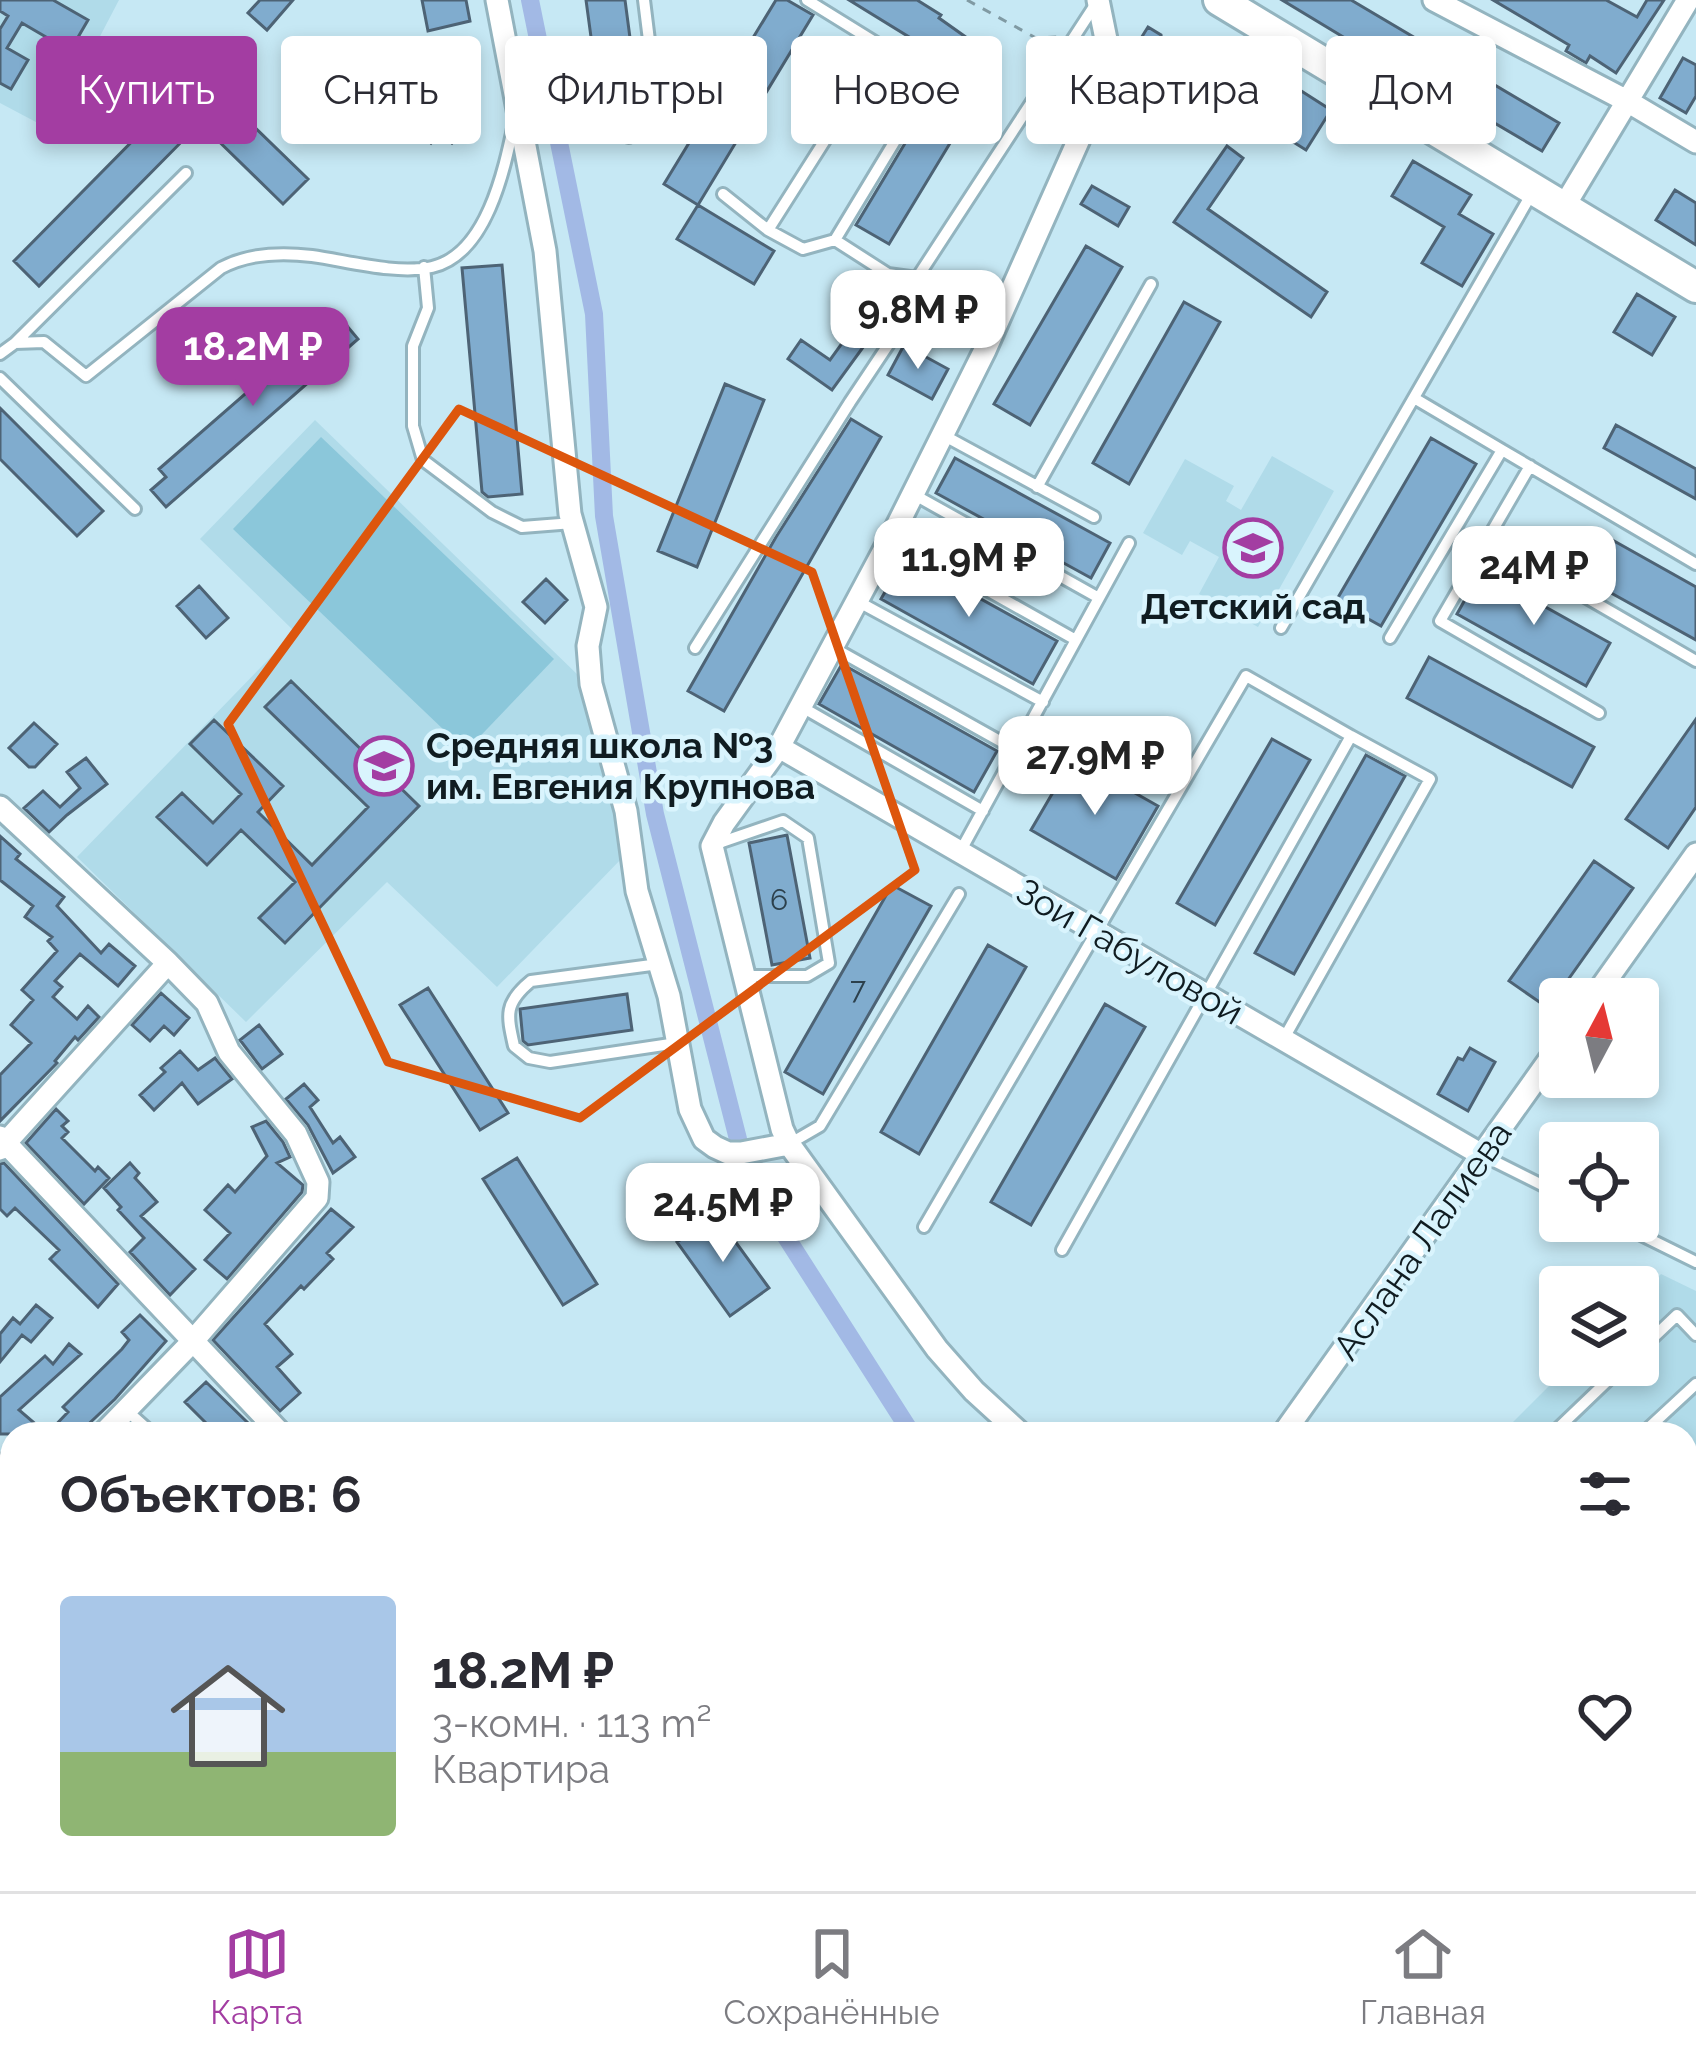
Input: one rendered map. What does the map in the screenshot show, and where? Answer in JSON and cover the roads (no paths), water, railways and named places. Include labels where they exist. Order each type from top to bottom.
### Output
[{"type":"main road","points":[[1219,0],[1696,287]]},
{"type":"street","points":[[496,0],[505,43]]},
{"type":"street","points":[[1434,0],[1696,142]]},
{"type":"street","points":[[1563,208],[1688,0]]},
{"type":"street","points":[[1008,1422],[937,1349],[789,1144],[712,846],[779,747],[985,350],[1104,83],[1109,54],[1098,1]]},
{"type":"street","points":[[525,144],[545,251],[573,523],[596,608],[588,646],[591,684],[626,811],[638,892],[669,996],[690,1109],[704,1139],[715,1148],[742,1154],[789,1144]]},
{"type":"street","name":"Зои Габуловой","points":[[779,747],[1482,1155]]},
{"type":"street","points":[[0,807],[207,1003],[230,1052],[296,1134],[317,1182],[317,1198],[192,1342],[115,1422]]},
{"type":"street","points":[[1608,978],[1696,854]]},
{"type":"street","points":[[168,963],[2,1143],[269,1422]]},
{"type":"street","name":"Аслана Лалиева","points":[[1292,1422],[1539,1075]]},
{"type":"lane","points":[[644,0],[648,36]]},
{"type":"lane","points":[[723,194],[768,230],[803,249],[835,240],[933,78],[807,0]]},
{"type":"lane","points":[[695,647],[918,300],[917,278],[1098,1]]},
{"type":"lane","points":[[15,343],[44,342],[86,376],[238,259],[284,253],[386,268],[434,267],[463,251],[482,224],[509,144]]},
{"type":"lane","points":[[768,230],[823,144]]},
{"type":"lane","points":[[0,355],[186,173]]},
{"type":"lane","points":[[1281,628],[1534,190]]},
{"type":"lane","points":[[835,240],[888,274],[917,278]]},
{"type":"lane","points":[[424,267],[428,308],[413,346],[412,426],[423,460],[492,512],[522,527],[573,523]]},
{"type":"lane","points":[[1036,487],[1151,284]]},
{"type":"lane","points":[[0,378],[135,509]]},
{"type":"lane","points":[[1414,398],[1696,563]]},
{"type":"lane","points":[[943,435],[1094,517]]},
{"type":"lane","points":[[1390,638],[1502,450]]},
{"type":"lane","points":[[1530,466],[1440,621],[1600,712]]},
{"type":"lane","points":[[913,494],[1099,598]]},
{"type":"lane","points":[[891,536],[1076,640]]},
{"type":"lane","points":[[1486,540],[1696,661]]},
{"type":"lane","points":[[960,852],[1129,543]]},
{"type":"lane","points":[[856,601],[1042,701]]},
{"type":"lane","points":[[832,646],[1016,749]]},
{"type":"lane","points":[[924,1227],[1246,676],[1430,779],[1283,1040]]},
{"type":"lane","points":[[800,706],[983,811]]},
{"type":"lane","points":[[1062,1250],[1351,736]]},
{"type":"lane","points":[[712,846],[783,821],[808,838],[829,963],[807,976],[746,976]]},
{"type":"lane","points":[[789,1144],[820,1126],[959,894]]},
{"type":"lane","points":[[659,964],[531,981],[509,1007],[514,1046],[529,1058],[550,1063],[677,1043]]},
{"type":"lane","points":[[1482,1155],[1539,1184]]},
{"type":"lane","points":[[1656,1242],[1696,1262]]},
{"type":"lane","points":[[1659,1332],[1677,1315],[1696,1335]]},
{"type":"lane","points":[[1655,1422],[1696,1384]]},
{"type":"lane","points":[[1565,1422],[1602,1386]]},
{"type":"lane","points":[[126,1410],[140,1422]]},
{"type":"waterway","points":[[530,0],[594,314],[604,516],[655,814],[738,1139]]},
{"type":"waterway","points":[[751,1182],[904,1422]]},
{"type":"place","name":"Детский сад","points":[[1253,548]]},
{"type":"place","name":"Средняя школа №3 им. Евгения Крупнова","points":[[384,766]]}]
